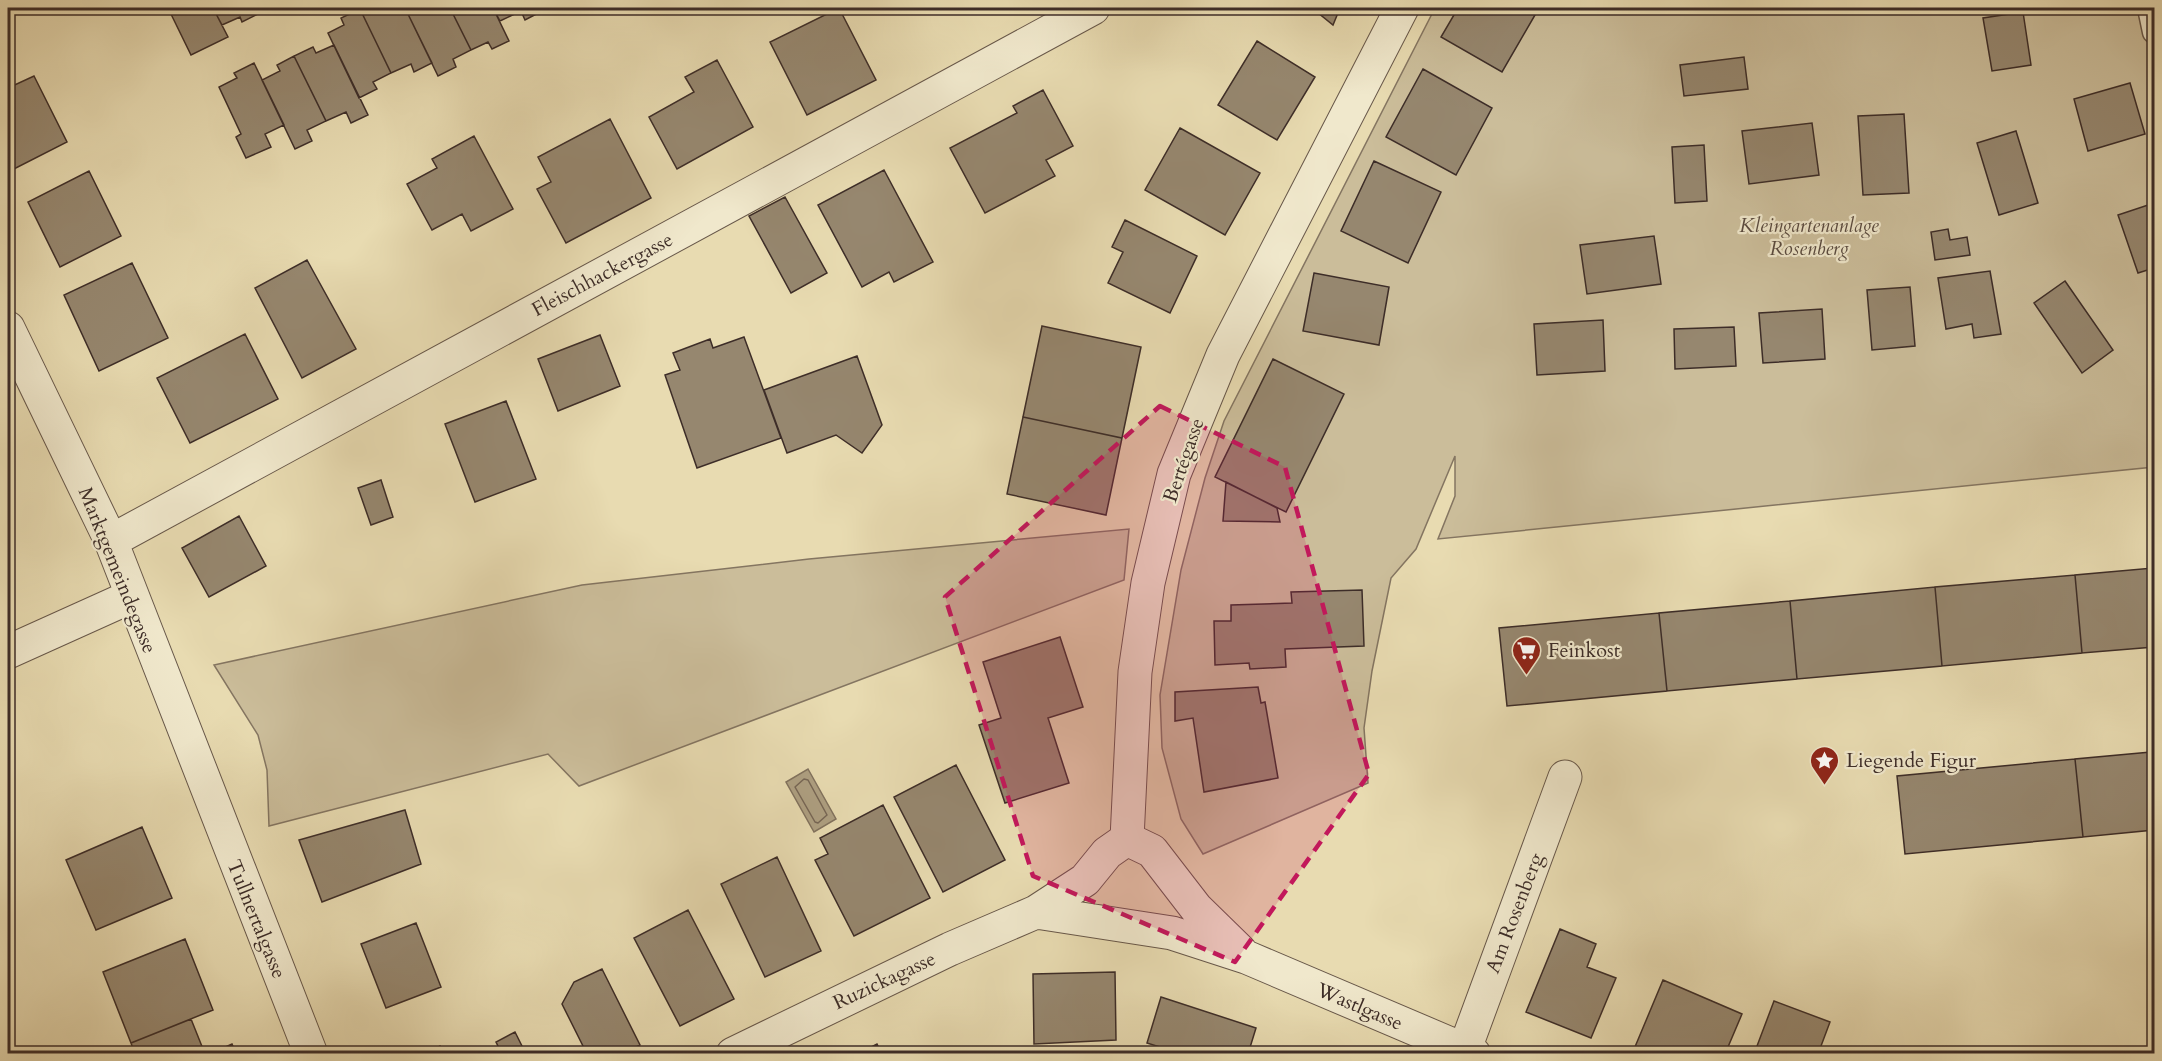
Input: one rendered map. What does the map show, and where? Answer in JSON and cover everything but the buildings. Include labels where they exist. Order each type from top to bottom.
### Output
[{"type":"street","name":"Fleischhackergasse","points":[[111,541],[1093,8]]},
{"type":"street","name":"Bertégasse","points":[[1127,839],[1135,672],[1148,583],[1174,474],[1223,355],[1402,8]]},
{"type":"street","name":"Marktgemeindegasse","points":[[8,328],[111,541],[130,597],[204,784]]},
{"type":"street","points":[[8,652],[130,597]]},
{"type":"street","name":"Am Rosenberg","points":[[1467,1052],[1565,777]]},
{"type":"street","name":"Tullnertalgasse","points":[[204,784],[311,1053]]},
{"type":"street","points":[[1036,912],[1085,880],[1107,853],[1127,839]]},
{"type":"street","name":"Wastlgasse","points":[[1127,839],[1152,851],[1196,908],[1246,957]]},
{"type":"street","name":"Wastlgasse","points":[[1036,912],[1172,933],[1246,957],[1467,1052]]},
{"type":"street","name":"Ruzickagasse","points":[[733,1053],[773,1044],[950,949],[1036,912]]},
{"type":"lane","points":[[2149,8],[2154,32]]},
{"type":"highlighted area","points":[[1160,406],[1285,467],[1369,774],[1235,962],[1033,876],[945,597]]},
{"type":"green space","name":"Kleingartenanlage Rosenberg","points":[[1435,8],[2154,8],[2154,467],[1438,539],[1455,496],[1455,456],[1416,549],[1391,578],[1372,671],[1364,728],[1368,783],[1203,854],[1181,819],[1162,748],[1160,695],[1181,570],[1205,478],[1224,421]]},
{"type":"green space","points":[[1129,529],[1124,580],[579,786],[548,754],[269,826],[267,770],[258,735],[214,665],[582,585],[809,559]]},
{"type":"water","points":[[808,769],[836,819],[814,832],[786,782]]},
{"type":"place","name":"Feinkost","points":[[1527,676]]},
{"type":"place","name":"Liegende Figur","points":[[1825,786]]}]
